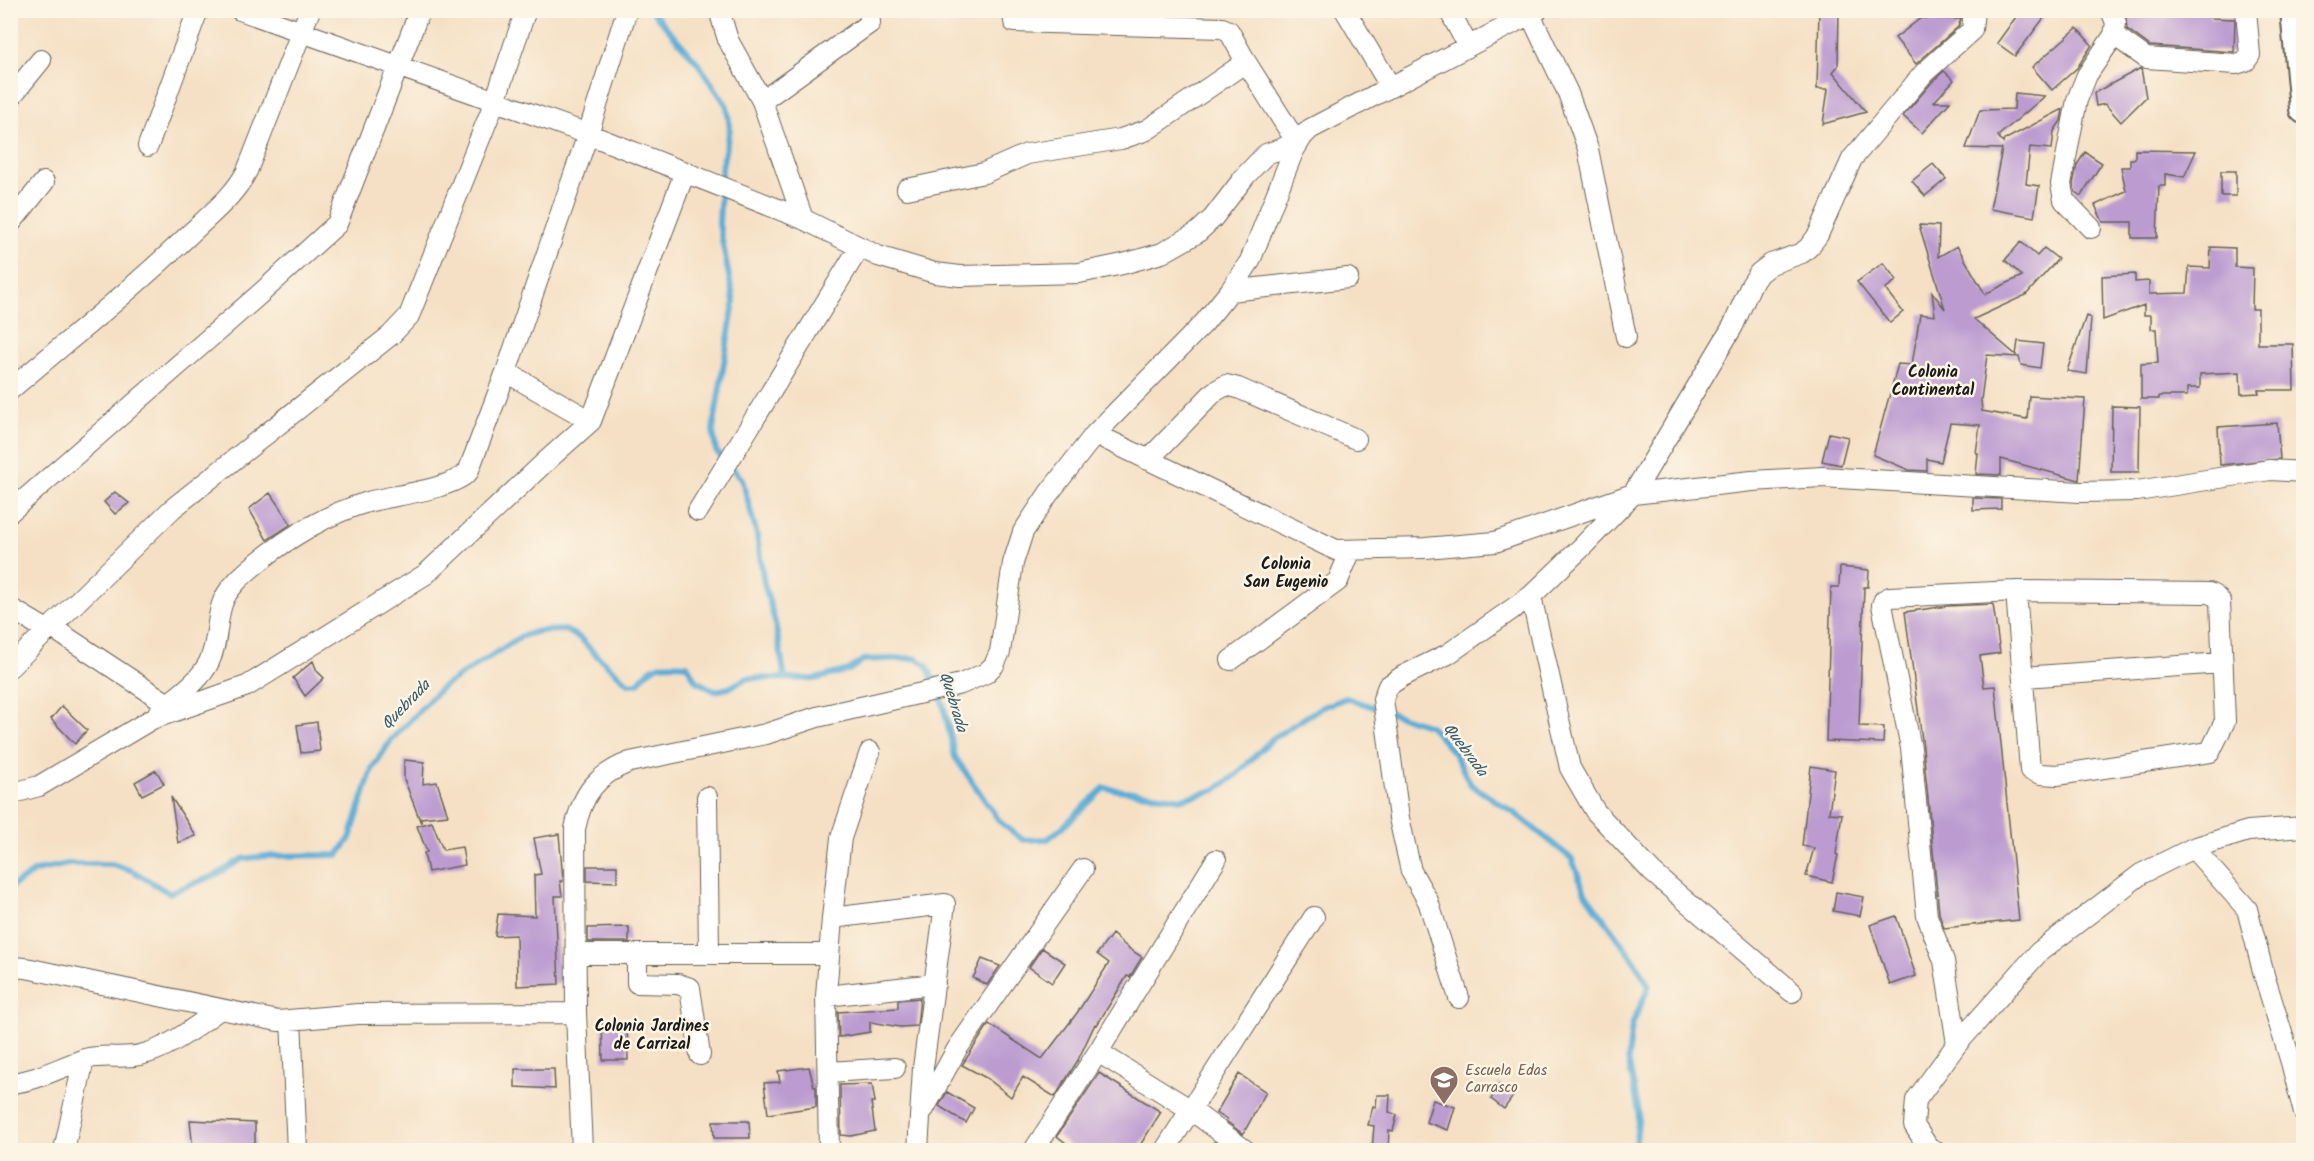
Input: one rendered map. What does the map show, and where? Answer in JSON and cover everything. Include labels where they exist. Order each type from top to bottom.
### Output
[{"type":"highway","points":[[2295,10],[2304,109]]},
{"type":"street","points":[[148,146],[198,10]]},
{"type":"street","points":[[240,10],[588,134],[802,219],[859,248],[935,273],[960,276],[1057,275],[1123,264],[1162,253],[1197,232],[1213,218],[1255,164],[1266,154],[1298,143]]},
{"type":"street","points":[[10,390],[97,319],[238,188],[247,171],[310,10]]},
{"type":"street","points":[[10,512],[337,224],[420,10]]},
{"type":"street","points":[[10,667],[172,509],[392,335],[409,316],[495,101],[526,10]]},
{"type":"street","points":[[10,794],[39,786],[152,719],[168,705],[201,674],[210,660],[224,597],[238,580],[258,562],[310,527],[345,510],[368,502],[436,486],[463,477],[468,472],[506,372],[588,134],[627,10]]},
{"type":"street","points":[[719,10],[728,40],[762,101],[802,219]]},
{"type":"street","points":[[762,101],[870,23],[869,10]]},
{"type":"street","points":[[1014,10],[1014,22],[1222,28],[1229,31],[1298,143]]},
{"type":"street","points":[[1345,10],[1390,86]]},
{"type":"street","points":[[1449,10],[1468,46]]},
{"type":"street","points":[[1459,998],[1428,901],[1411,871],[1399,818],[1383,699],[1388,686],[1448,654],[1531,596],[1633,494],[1733,326],[1751,285],[1759,273],[1771,264],[1802,253],[1809,247],[1818,235],[1852,159],[1924,73],[1972,30],[1974,10]]},
{"type":"street","points":[[2091,228],[2064,200],[2061,184],[2077,100],[2087,75],[2114,35],[2116,23],[2111,10]]},
{"type":"street","points":[[2114,35],[2146,58],[2236,64],[2246,61],[2250,55],[2246,10]]},
{"type":"street","points":[[582,1150],[576,1013],[575,829],[578,811],[587,793],[599,779],[613,769],[630,762],[766,734],[817,717],[961,684],[976,679],[994,665],[1000,652],[1013,563],[1023,532],[1049,493],[1095,434],[1204,323],[1230,291],[1250,261],[1298,143],[1310,129],[1534,12],[1568,93],[1588,149],[1626,337]]},
{"type":"street","points":[[10,98],[41,60]]},
{"type":"street","points":[[907,189],[984,173],[1027,154],[1121,139],[1147,130],[1246,62]]},
{"type":"street","points":[[152,719],[247,686],[426,574],[591,421],[692,175]]},
{"type":"street","points":[[10,225],[44,182]]},
{"type":"street","points":[[698,511],[859,248]]},
{"type":"street","points":[[1230,291],[1348,278]]},
{"type":"street","points":[[506,372],[591,421]]},
{"type":"street","points":[[1148,460],[1214,392],[1226,385],[1238,388],[1356,439]]},
{"type":"street","points":[[1095,434],[1336,550],[1425,548],[1495,542],[1633,494],[1752,481],[1822,477],[2080,492],[2137,490],[2270,470],[2304,471]]},
{"type":"street","points":[[1231,660],[1338,581],[1351,550]]},
{"type":"street","points":[[1957,1044],[1944,961],[1927,916],[1911,748],[1882,605],[1884,600],[1890,597],[2016,591],[2209,593],[2220,601],[2225,721],[2210,752],[2057,775],[2041,774],[2030,770],[2016,591]]},
{"type":"street","points":[[1531,596],[1570,768],[1595,811],[1652,872],[1792,992]]},
{"type":"street","points":[[10,608],[49,629],[168,705]]},
{"type":"street","points":[[2023,677],[2222,663]]},
{"type":"street","points":[[829,1150],[826,996],[832,918],[841,838],[870,752]]},
{"type":"street","points":[[707,797],[709,952]]},
{"type":"street","points":[[1934,1150],[1928,1147],[1914,1125],[1916,1100],[1957,1044],[2039,952],[2141,874],[2193,848],[2248,831],[2304,827]]},
{"type":"street","points":[[2193,848],[2247,909],[2304,1113]]},
{"type":"street","points":[[1034,1150],[1098,1052],[1216,860]]},
{"type":"street","points":[[920,1117],[957,1049],[1083,869]]},
{"type":"street","points":[[832,918],[945,904],[923,1068],[918,1150]]},
{"type":"street","points":[[1166,1150],[1314,917]]},
{"type":"street","points":[[577,954],[709,952],[829,954]]},
{"type":"street","points":[[637,954],[637,983],[678,984],[690,988],[700,1055]]},
{"type":"street","points":[[10,967],[26,968],[278,1021],[358,1014],[576,1013]]},
{"type":"street","points":[[826,996],[935,984]]},
{"type":"street","points":[[10,1083],[26,1082],[84,1059],[98,1056],[141,1055],[183,1034],[220,1009]]},
{"type":"street","points":[[291,1020],[297,1150]]},
{"type":"street","points":[[1098,1052],[1191,1110],[1245,1150]]},
{"type":"street","points":[[64,1150],[84,1059]]},
{"type":"street","points":[[828,1072],[895,1068]]},
{"type":"building","points":[[1819,10],[1839,10],[1838,66],[1833,72],[1866,112],[1823,124],[1828,89],[1817,89]]},
{"type":"building","points":[[2021,10],[2050,10],[2015,56],[1997,43]]},
{"type":"building","points":[[2125,10],[2211,10],[2211,18],[2235,19],[2234,52],[2150,46],[2127,29]]},
{"type":"building","points":[[1921,18],[1961,19],[1958,27],[1916,64],[1895,38]]},
{"type":"building","points":[[2077,28],[2092,45],[2077,68],[2052,90],[2032,67]]},
{"type":"building","points":[[2141,68],[2146,97],[2121,122],[2105,104],[2096,106],[2094,93]]},
{"type":"building","points":[[1944,71],[1954,80],[1934,102],[1950,102],[1922,133],[1903,116]]},
{"type":"building","points":[[2015,93],[2045,96],[1998,136],[2003,143],[2004,140],[2063,109],[2061,121],[2054,131],[2052,149],[2030,147],[2026,184],[2039,186],[2034,217],[1990,209],[2002,149],[1966,148],[1980,110],[2014,109]]},
{"type":"building","points":[[2135,150],[2196,151],[2184,177],[2165,174],[2165,186],[2159,186],[2157,238],[2132,238],[2132,222],[2103,222],[2095,205],[2126,191],[2121,167],[2130,167],[2130,159],[2135,159]]},
{"type":"building","points":[[2085,152],[2102,163],[2081,196],[2075,192],[2073,184],[2077,165]]},
{"type":"building","points":[[1933,164],[1946,179],[1925,196],[1912,181]]},
{"type":"building","points":[[2221,171],[2236,171],[2236,196],[2221,196]]},
{"type":"building","points":[[1919,225],[1939,226],[1938,257],[1957,246],[1985,294],[2022,276],[2005,260],[2021,242],[2037,256],[2044,248],[2058,259],[2026,295],[1974,319],[2016,355],[2018,341],[2043,344],[2040,368],[2021,365],[2019,357],[1987,355],[1981,400],[1982,411],[2027,419],[2029,396],[2085,399],[2079,480],[2001,459],[2001,475],[1976,474],[1980,425],[1950,423],[1941,462],[1927,459],[1927,471],[1909,470],[1873,455],[1898,364],[1912,365],[1920,314],[1935,316],[1932,292],[1945,309]]},
{"type":"building","points":[[2211,247],[2235,248],[2235,267],[2253,268],[2252,309],[2258,309],[2258,344],[2293,344],[2294,390],[2258,390],[2259,393],[2241,394],[2240,372],[2200,374],[2200,388],[2187,388],[2187,396],[2159,396],[2159,399],[2141,399],[2141,364],[2158,363],[2156,329],[2151,329],[2151,315],[2144,315],[2144,305],[2103,320],[2102,276],[2135,274],[2135,282],[2149,281],[2149,294],[2187,293],[2189,267],[2210,268]]},
{"type":"building","points":[[1883,263],[1897,280],[1885,289],[1903,312],[1890,323],[1857,282]]},
{"type":"building","points":[[2086,316],[2091,318],[2087,374],[2067,371]]},
{"type":"building","points":[[2112,406],[2140,407],[2139,472],[2111,472]]},
{"type":"building","points":[[2277,423],[2280,459],[2220,465],[2218,427]]},
{"type":"building","points":[[1829,433],[1848,437],[1841,465],[1822,461]]},
{"type":"building","points":[[115,492],[129,503],[115,514],[104,502]]},
{"type":"building","points":[[270,493],[291,524],[267,540],[249,509]]},
{"type":"building","points":[[1973,498],[2001,499],[2001,509],[1973,510]]},
{"type":"building","points":[[1840,567],[1869,570],[1868,587],[1864,587],[1859,726],[1884,727],[1883,743],[1826,741],[1831,587],[1839,587]]},
{"type":"building","points":[[1993,604],[2000,653],[1980,656],[1984,687],[1995,686],[2019,920],[1944,928],[1939,913],[1923,747],[1905,612],[1947,606]]},
{"type":"building","points":[[313,661],[317,671],[324,678],[305,696],[293,678]]},
{"type":"building","points":[[62,706],[87,730],[75,744],[51,719]]},
{"type":"building","points":[[317,722],[320,751],[301,753],[297,725]]},
{"type":"building","points":[[404,760],[424,762],[423,784],[437,782],[448,815],[421,818],[421,823],[404,779]]},
{"type":"building","points":[[1811,766],[1835,770],[1829,813],[1842,814],[1836,854],[1838,855],[1832,882],[1806,876],[1814,848],[1802,846]]},
{"type":"building","points":[[156,770],[164,784],[142,795],[135,782]]},
{"type":"building","points":[[171,797],[196,836],[178,843]]},
{"type":"building","points":[[432,822],[443,850],[462,847],[465,865],[428,872],[424,853],[427,852],[417,826]]},
{"type":"building","points":[[559,834],[563,881],[560,881],[562,896],[555,896],[559,984],[517,986],[516,935],[495,936],[498,914],[535,916],[534,875],[541,874],[534,838]]},
{"type":"building","points":[[587,866],[617,866],[617,882],[587,881]]},
{"type":"building","points":[[1836,892],[1864,897],[1860,916],[1833,911]]},
{"type":"building","points":[[1896,916],[1916,976],[1890,985],[1870,925]]},
{"type":"building","points":[[629,927],[629,942],[588,942],[588,928]]},
{"type":"building","points":[[1112,934],[1142,957],[1130,977],[1127,976],[1097,1025],[1095,1024],[1078,1060],[1055,1097],[1023,1077],[1011,1097],[988,1079],[962,1065],[989,1024],[1042,1059],[1077,1013],[1109,963],[1097,954]]},
{"type":"building","points":[[1042,948],[1065,963],[1052,983],[1029,967]]},
{"type":"building","points":[[982,959],[1000,966],[987,985],[973,978]]},
{"type":"building","points":[[920,998],[917,1026],[900,1027],[870,1022],[870,1032],[839,1037],[838,1012],[898,1008],[898,1000]]},
{"type":"building","points":[[602,1022],[627,1022],[628,1060],[603,1060]]},
{"type":"building","points":[[809,1067],[814,1087],[816,1087],[816,1107],[768,1114],[764,1083],[780,1082],[778,1071]]},
{"type":"building","points":[[515,1069],[554,1069],[555,1089],[515,1087]]},
{"type":"building","points":[[1099,1073],[1161,1112],[1137,1150],[1075,1150],[1057,1136]]},
{"type":"building","points":[[1239,1074],[1266,1092],[1243,1134],[1226,1121],[1227,1119],[1216,1113]]},
{"type":"building","points":[[872,1084],[875,1102],[871,1102],[875,1131],[851,1136],[841,1135],[840,1085]]},
{"type":"building","points":[[1499,1084],[1514,1095],[1504,1109],[1491,1099]]},
{"type":"building","points":[[947,1092],[974,1108],[966,1123],[939,1106]]},
{"type":"building","points":[[1377,1095],[1390,1095],[1389,1112],[1397,1115],[1393,1131],[1389,1130],[1388,1150],[1372,1150],[1374,1126],[1368,1125],[1373,1106],[1376,1107]]},
{"type":"building","points":[[1433,1100],[1455,1107],[1448,1130],[1426,1122]]},
{"type":"building","points":[[190,1120],[255,1123],[255,1150],[193,1150]]},
{"type":"building","points":[[713,1121],[749,1121],[750,1138],[714,1138]]},
{"type":"building","points":[[1214,1142],[1226,1150],[1209,1150]]},
{"type":"waterway","points":[[651,10],[697,62],[727,106],[730,129],[722,166],[719,224],[734,302],[713,430],[716,451],[742,479],[757,535],[764,583],[775,622],[785,678]]},
{"type":"waterway","name":"Quebrada","points":[[10,888],[35,871],[68,864],[112,864],[133,871],[169,893],[216,875],[242,859],[265,856],[338,855],[350,838],[372,769],[391,740],[441,688],[522,636],[539,631],[565,630],[580,638],[629,684],[638,683],[649,671],[660,665],[679,664],[687,665],[696,681],[715,691],[729,688],[747,678],[815,679],[849,670],[863,660],[915,658],[927,665],[943,704],[955,757],[1000,822],[1023,840],[1048,839],[1104,788],[1182,799],[1215,790],[1235,776],[1272,739],[1320,708],[1346,698],[1430,726],[1454,753],[1471,785],[1516,814],[1572,859],[1585,893],[1632,957],[1649,986],[1632,1025],[1628,1059],[1639,1112],[1635,1150]]},
{"type":"place","name":"Escuela Edas Carrasco","points":[[1444,1106]]},
{"type":"district","name":"Colonia Continental","points":[[1933,381]]},
{"type":"district","name":"Colonia San Eugenio","points":[[1286,573]]},
{"type":"district","name":"Colonia Jardines de Carrizal","points":[[652,1035]]}]
